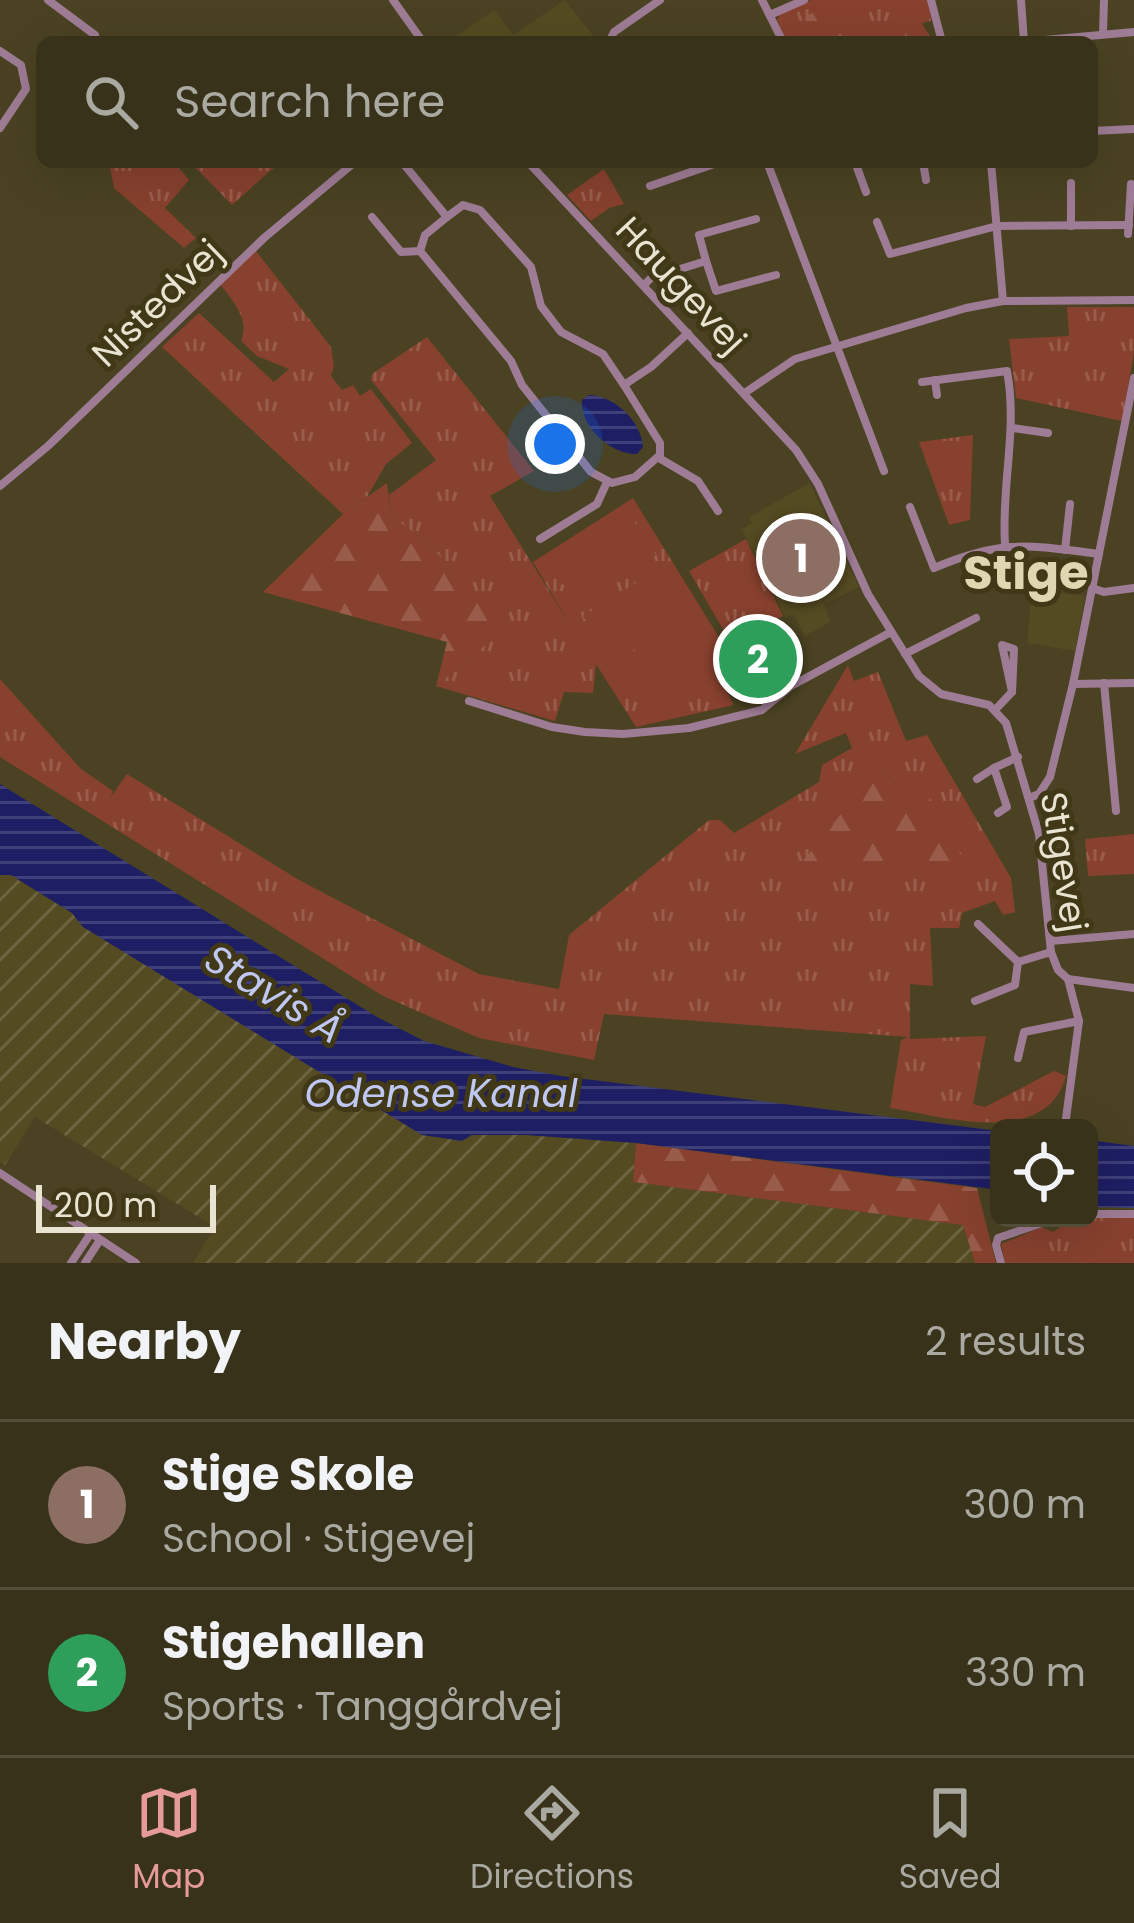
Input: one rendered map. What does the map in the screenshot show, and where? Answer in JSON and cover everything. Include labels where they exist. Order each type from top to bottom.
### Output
[{"type":"street","points":[[47,0],[95,34]]},
{"type":"street","points":[[393,0],[419,36]]},
{"type":"street","points":[[612,36],[660,0]]},
{"type":"street","points":[[762,0],[781,36]]},
{"type":"street","points":[[772,14],[803,0]]},
{"type":"street","points":[[932,0],[941,36]]},
{"type":"street","points":[[1021,0],[1023,36]]},
{"type":"street","points":[[1103,34],[1104,0]]},
{"type":"street","points":[[1083,36],[1134,32]]},
{"type":"street","points":[[0,51],[21,65],[26,88],[0,128]]},
{"type":"street","points":[[1098,131],[1134,129]]},
{"type":"street","name":"Nistedvej","points":[[0,486],[48,446],[264,238],[348,168]]},
{"type":"street","points":[[407,168],[447,217]]},
{"type":"street","name":"Haugevej","points":[[537,168],[746,392]]},
{"type":"street","points":[[650,186],[702,168]]},
{"type":"street","points":[[769,168],[884,471]]},
{"type":"street","points":[[857,168],[866,192]]},
{"type":"street","points":[[923,168],[926,180]]},
{"type":"street","points":[[992,168],[1004,301]]},
{"type":"street","points":[[1070,183],[1071,226]]},
{"type":"street","points":[[877,222],[890,254],[997,226],[1128,230],[1131,184]]},
{"type":"street","points":[[419,251],[425,235],[447,217],[464,206],[480,210],[531,267],[545,314],[567,337],[602,354],[657,436],[659,458]]},
{"type":"street","points":[[372,217],[401,252],[419,251]]},
{"type":"street","points":[[756,219],[699,235],[716,291],[776,275]]},
{"type":"street","points":[[419,251],[490,343],[511,361],[522,385],[586,465],[610,483]]},
{"type":"street","points":[[644,285],[651,278],[706,261]]},
{"type":"street","points":[[1012,692],[1002,645],[1014,649],[1012,692],[995,710],[982,702],[941,694],[926,684],[868,594],[815,478],[746,392],[795,359],[966,308],[1004,301],[1134,300]]},
{"type":"street","points":[[624,385],[688,333]]},
{"type":"street","points":[[922,382],[1007,371],[1012,428],[1005,544]]},
{"type":"street","points":[[1029,798],[1046,787],[1073,684],[1134,378]]},
{"type":"street","points":[[935,380],[938,395]]},
{"type":"street","points":[[1012,428],[1048,433]]},
{"type":"street","points":[[540,539],[597,503],[610,483],[635,477],[659,458]]},
{"type":"street","points":[[659,458],[698,482],[718,511]]},
{"type":"street","points":[[1065,550],[1070,504]]},
{"type":"street","points":[[910,507],[934,568],[1005,544],[1099,554]]},
{"type":"street","points":[[1092,588],[1104,592],[1134,588]]},
{"type":"street","points":[[905,654],[976,618]]},
{"type":"street","points":[[469,701],[552,727],[585,732],[632,734],[689,728],[762,710],[790,686],[891,632]]},
{"type":"street","points":[[1104,683],[1116,812]]},
{"type":"street","points":[[1073,684],[1134,683]]},
{"type":"street","name":"Stigevej","points":[[995,710],[1006,723],[1018,757],[1044,858],[1052,952],[1058,970],[1068,979],[1079,1021],[1065,1119]]},
{"type":"street","points":[[977,779],[1018,757]]},
{"type":"street","points":[[994,768],[1007,807],[998,813]]},
{"type":"street","points":[[978,924],[1018,962]]},
{"type":"street","points":[[1051,940],[1134,934]]},
{"type":"street","points":[[1018,962],[1052,952]]},
{"type":"street","points":[[975,1001],[1015,985],[1018,962]]},
{"type":"street","points":[[1068,979],[1134,988]]},
{"type":"street","points":[[1018,1058],[1024,1032],[1079,1021]]},
{"type":"street","points":[[0,1173],[136,1263]]},
{"type":"street","points":[[1098,1214],[1134,1214]]},
{"type":"street","points":[[1001,1263],[998,1238],[1030,1227]]},
{"type":"street","points":[[71,1263],[95,1236]]},
{"type":"street","points":[[85,1263],[95,1236]]},
{"type":"shaded area","points":[[565,0],[593,36],[457,36],[494,10],[513,35]]},
{"type":"shaded area","points":[[810,483],[859,587],[824,604],[830,622],[805,636],[794,615],[785,617],[742,529],[752,523],[749,517]]},
{"type":"shaded area","points":[[1032,589],[1085,596],[1075,651],[1027,643]]},
{"type":"shaded area","points":[[0,875],[10,875],[72,913],[83,927],[472,1135],[636,1143],[633,1182],[963,1225],[975,1263],[193,1263],[215,1227],[35,1117],[5,1165],[0,1162]]},
{"type":"green space","points":[[811,0],[928,0],[931,21],[921,23],[930,36],[784,36],[777,19],[791,7]]},
{"type":"green space","points":[[889,0],[928,0],[931,21],[921,23],[930,36],[886,36],[896,27],[895,6]]},
{"type":"green space","points":[[796,7],[792,24],[802,34],[810,30],[807,16],[819,9],[838,14],[853,28],[863,30],[862,36],[784,36],[778,14]]},
{"type":"green space","points":[[110,168],[179,168],[189,180],[165,208],[196,238],[184,248],[114,188]]},
{"type":"green space","points":[[196,168],[273,168],[232,205]]},
{"type":"green space","points":[[604,169],[624,204],[591,221],[567,195]]},
{"type":"green space","points":[[256,251],[331,347],[331,376],[342,390],[353,385],[360,396],[371,389],[412,443],[386,464],[367,497],[343,514],[162,347],[199,313],[274,382],[289,369],[257,356],[241,341],[242,318],[220,284]]},
{"type":"green space","points":[[1067,307],[1134,307],[1134,352],[1122,421],[1016,398],[1009,339],[1069,336]]},
{"type":"green space","points":[[427,337],[534,471],[490,496],[571,626],[533,562],[633,498],[736,665],[719,676],[734,705],[636,727],[596,664],[593,693],[564,692],[555,721],[436,686],[507,626],[429,545],[391,515],[389,495],[436,460],[371,380],[372,374]]},
{"type":"green space","points":[[973,435],[970,520],[949,525],[919,442]]},
{"type":"green space","points":[[387,483],[391,515],[429,545],[508,626],[436,686],[447,642],[263,592],[343,514]]},
{"type":"green space","points":[[626,508],[656,555],[577,606],[547,559]]},
{"type":"green space","points":[[746,539],[783,616],[730,641],[689,571]]},
{"type":"green space","points":[[663,566],[693,613],[613,663],[583,616]]},
{"type":"green space","points":[[697,620],[727,666],[648,717],[618,670]]},
{"type":"green space","points":[[848,665],[854,681],[878,672],[906,741],[927,735],[1011,878],[1015,912],[1003,915],[995,901],[962,913],[959,928],[930,928],[933,986],[910,984],[910,1039],[986,1036],[973,1104],[985,1107],[1054,1071],[1066,1076],[1055,1099],[1037,1113],[990,1122],[890,1108],[901,1040],[908,1037],[604,1014],[594,1060],[479,1038],[383,996],[0,757],[0,679],[81,769],[113,791],[110,798],[127,774],[299,880],[479,974],[559,989],[569,935],[709,820],[720,820],[734,833],[819,782],[822,765],[852,748],[846,733],[795,754]],"holes":[[[881,767],[896,784],[800,865]]]},
{"type":"green space","points":[[880,766],[896,784],[922,783],[966,865],[930,872],[799,866]]},
{"type":"green space","points":[[1134,834],[1134,874],[1088,876],[1085,839]]},
{"type":"green space","points":[[636,1143],[977,1188],[996,1263],[975,1263],[963,1225],[633,1182]]},
{"type":"green space","points":[[1098,1218],[1134,1218],[1134,1263],[1005,1263],[1001,1244],[1042,1227],[1053,1232],[1060,1227],[1098,1227]]},
{"type":"water","points":[[589,395],[617,405],[632,419],[643,447],[637,454],[617,450],[599,438],[583,410],[582,400]]},
{"type":"water","name":"Odense Kanal","points":[[0,784],[377,1017],[424,1041],[561,1076],[990,1130],[990,1189],[636,1143],[526,1135],[472,1135],[462,1141],[422,1135],[83,927],[72,913],[11,875],[0,875]]},
{"type":"water","points":[[1098,1141],[1134,1146],[1134,1208],[1098,1207]]},
{"type":"place","name":"Stige Skole","points":[[801,558]]},
{"type":"place","name":"Stigehallen","points":[[758,659]]},
{"type":"district","name":"Stige","points":[[1026,572]]},
{"type":"water label","name":"Stavis Å","points":[[274,994]]}]
